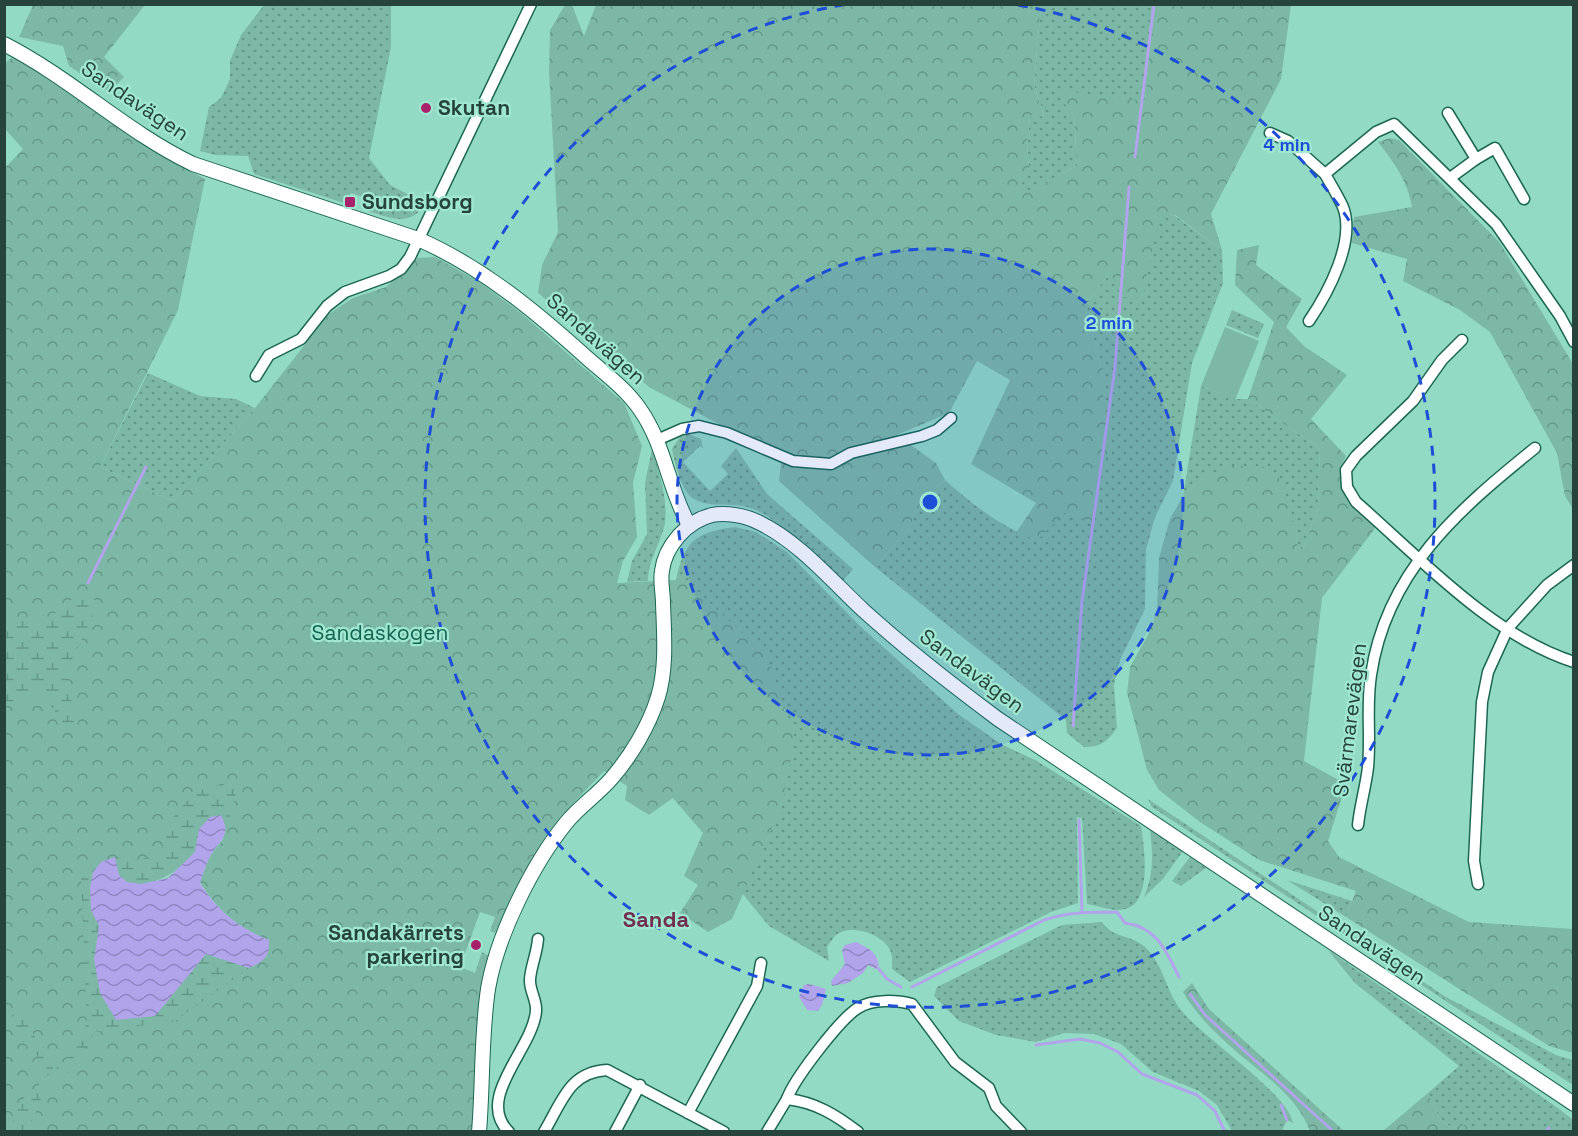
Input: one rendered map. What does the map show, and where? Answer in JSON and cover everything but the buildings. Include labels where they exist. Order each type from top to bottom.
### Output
[{"type":"street","points":[[256,376],[269,355],[301,339],[327,306],[345,292],[379,281],[401,269],[418,239],[531,4]]},
{"type":"street","name":"Sandavägen","points":[[4,44],[49,68],[164,150],[193,164],[418,239],[441,249],[488,278],[541,317],[624,391],[639,408],[657,440],[681,512],[689,525],[712,515],[735,515],[757,521],[767,527],[786,540],[920,662],[998,719],[1574,1104]]},
{"type":"street","points":[[1448,113],[1476,159]]},
{"type":"street","points":[[1325,174],[1376,132],[1394,124],[1497,224],[1560,316],[1574,342]]},
{"type":"street","points":[[1270,133],[1288,141],[1325,174],[1343,209],[1346,237],[1326,297],[1309,321]]},
{"type":"street","points":[[1450,178],[1495,148],[1524,199]]},
{"type":"street","points":[[1462,340],[1442,360],[1413,401],[1356,456],[1346,470],[1347,487],[1356,502],[1461,594],[1549,654],[1574,662]]},
{"type":"street","points":[[657,440],[682,429],[699,426],[727,433],[793,461],[831,464],[851,453],[922,436],[937,430],[951,418]]},
{"type":"street","name":"Svärmarevägen","points":[[1358,825],[1368,766],[1367,714],[1377,645],[1384,620],[1407,574],[1419,557],[1472,499],[1534,448]]},
{"type":"street","points":[[479,1131],[488,991],[501,944],[518,903],[549,848],[567,822],[612,778],[645,730],[658,697],[663,674],[662,571],[669,549],[689,525]]},
{"type":"street","points":[[1478,884],[1474,861],[1482,702],[1488,672],[1508,628],[1547,585],[1574,565]]},
{"type":"street","points":[[509,1131],[500,1123],[496,1111],[505,1082],[532,1026],[536,1010],[530,979],[536,958],[537,939]]},
{"type":"street","points":[[688,1113],[757,986],[761,963]]},
{"type":"street","points":[[767,1131],[787,1099],[800,1072],[857,1008],[871,1003],[902,1001],[912,1004],[955,1062],[989,1088],[996,1106],[1021,1131]]},
{"type":"street","points":[[544,1131],[576,1079],[586,1072],[607,1070],[724,1131]]},
{"type":"street","points":[[615,1131],[640,1086]]},
{"type":"street","points":[[787,1099],[802,1100],[832,1112],[858,1131]]},
{"type":"green space","points":[[33,5],[145,5],[104,57],[124,77],[109,92],[69,66],[63,46],[19,37]]},
{"type":"green space","points":[[264,5],[391,5],[391,47],[369,158],[390,185],[425,203],[419,211],[405,219],[388,217],[362,209],[363,197],[351,193],[344,203],[254,174],[248,156],[215,155],[200,151],[209,107],[221,98],[230,79],[230,61],[241,35]]},
{"type":"green space","points":[[565,5],[572,5],[584,36],[596,5],[1041,5],[1034,84],[1044,117],[1030,115],[1027,146],[1029,168],[1016,197],[1077,166],[1074,116],[1055,90],[1145,101],[1154,5],[1291,5],[1281,79],[1211,214],[1222,250],[1175,215],[1159,218],[1142,298],[1122,297],[1110,272],[1085,307],[1103,376],[1103,412],[1114,419],[1093,522],[1064,513],[1038,540],[1016,533],[1036,503],[971,464],[1010,380],[977,361],[949,413],[897,435],[936,463],[945,480],[923,498],[908,530],[875,567],[779,481],[781,463],[824,468],[749,440],[649,387],[538,293],[542,265],[558,232],[549,72],[550,30]]},
{"type":"green space","points":[[1041,5],[1154,5],[1145,101],[1056,91],[1074,116],[1077,166],[1015,198],[1029,168],[1027,146],[1030,115],[1044,116],[1034,84]]},
{"type":"green space","name":"Sandaskogen","points":[[14,56],[39,70],[156,150],[205,179],[178,310],[100,467],[173,501],[255,408],[329,314],[353,298],[386,287],[418,258],[435,257],[478,281],[521,313],[624,403],[642,446],[633,483],[637,537],[623,561],[617,583],[676,580],[692,586],[766,655],[795,738],[782,805],[732,919],[708,932],[680,913],[698,885],[684,876],[703,833],[673,798],[649,815],[625,800],[627,786],[604,771],[562,815],[546,836],[495,933],[490,931],[495,917],[480,912],[460,967],[475,973],[482,952],[489,956],[484,987],[475,1131],[5,1131],[4,169],[23,149],[5,129],[5,63]],"holes":[[[224,838],[209,857],[200,882],[207,892],[221,910],[238,924],[269,940],[188,973],[141,884],[195,852]]]},
{"type":"green space","points":[[1390,138],[1399,140],[1500,243],[1573,364],[1573,509],[1565,496],[1557,453],[1490,332],[1460,310],[1403,281],[1407,259],[1352,243],[1354,217],[1412,207],[1400,173],[1378,142]]},
{"type":"green space","points":[[1174,215],[1222,250],[1223,283],[1192,363],[1173,481],[1155,517],[1146,550],[1145,609],[1120,660],[1114,685],[1117,728],[1103,743],[1084,747],[1067,733],[1066,720],[875,567],[908,530],[923,498],[945,480],[1000,523],[1038,540],[1103,413],[1103,376],[1085,307],[1110,272],[1142,298],[1158,218]]},
{"type":"green space","points":[[1259,245],[1256,265],[1302,299],[1286,327],[1304,346],[1347,375],[1311,419],[1346,456],[1340,478],[1342,487],[1352,504],[1376,527],[1322,598],[1304,761],[1346,784],[1328,841],[1339,857],[1469,922],[1573,929],[1573,1053],[1549,1046],[1346,917],[1356,891],[1259,860],[1200,822],[1159,790],[1147,770],[1127,693],[1130,667],[1149,633],[1157,611],[1159,558],[1170,519],[1183,496],[1202,479],[1227,466],[1262,466],[1279,478],[1296,529],[1297,545],[1304,548],[1318,507],[1320,449],[1248,399],[1274,322],[1235,285],[1237,250]]},
{"type":"green space","points":[[1232,310],[1264,324],[1258,338],[1226,325]]},
{"type":"green space","points":[[1225,327],[1259,341],[1235,400],[1201,386]]},
{"type":"green space","points":[[148,373],[200,396],[236,399],[255,408],[173,501],[100,467]]},
{"type":"green space","points":[[1201,386],[1235,399],[1248,399],[1320,449],[1318,507],[1304,548],[1297,545],[1296,529],[1202,479],[1183,496]]},
{"type":"green space","points":[[689,434],[701,439],[703,448],[700,446],[683,462],[710,491],[728,474],[721,466],[736,448],[767,494],[853,569],[842,582],[800,541],[765,515],[739,505],[708,504],[689,495],[679,477],[672,449],[680,437]]},
{"type":"green space","points":[[652,449],[664,495],[665,523],[648,581],[627,582],[632,561],[647,534],[645,483]]},
{"type":"green space","points":[[735,527],[756,532],[787,552],[861,627],[958,714],[1001,744],[1037,761],[1141,826],[1145,873],[1140,896],[1134,905],[1116,910],[1087,904],[1082,818],[1077,817],[1078,903],[1051,912],[910,982],[892,969],[890,950],[881,939],[874,935],[850,930],[836,935],[827,947],[829,961],[769,926],[742,893],[782,805],[676,580],[683,556],[694,541],[710,532]]},
{"type":"green space","points":[[76,596],[100,601],[65,674],[79,731],[70,732],[41,692],[5,707],[4,617],[43,623]]},
{"type":"green space","points":[[240,778],[224,838],[226,824],[199,829],[196,847],[189,859],[171,874],[159,880],[136,884],[126,882],[119,875],[115,857],[138,860],[161,853],[169,822],[195,792]]},
{"type":"green space","points":[[1148,799],[1446,997],[1556,1055],[1573,1060],[1573,1085],[1152,807]]},
{"type":"green space","points":[[1150,830],[1183,851],[1163,879],[1144,897],[1150,880],[1152,864]]},
{"type":"green space","points":[[1190,857],[1206,868],[1181,886],[1172,881]]},
{"type":"green space","points":[[93,872],[91,910],[99,926],[94,959],[188,973],[206,954],[249,968],[175,1021],[95,1032],[74,1069],[45,1089],[28,1131],[8,1132],[22,1100],[49,1075],[33,1049],[19,1039],[9,1024],[14,1010],[28,1012],[31,1030],[54,1070],[73,1054],[87,1022],[81,879]]},
{"type":"green space","points":[[1287,880],[1352,901],[1346,917]]},
{"type":"green space","points":[[1102,922],[1111,931],[1141,944],[1148,950],[1159,966],[1181,1010],[1277,1097],[1288,1111],[1293,1123],[1287,1120],[1282,1131],[1232,1131],[1217,1105],[1199,1091],[1153,1072],[1121,1044],[1094,1034],[1064,1033],[1036,1042],[996,1035],[959,1021],[934,996],[937,987],[1062,925]]},
{"type":"green space","points":[[1328,950],[1558,1108],[1573,1120],[1573,1131],[1469,1131],[1466,1125],[1451,1127],[1440,1119],[1428,1093],[1459,1066],[1355,983]]},
{"type":"green space","points":[[1192,983],[1209,1009],[1344,1131],[1310,1131],[1289,1098],[1223,1040],[1195,1009],[1183,992]]},
{"type":"green space","points":[[1428,1093],[1440,1119],[1451,1127],[1466,1125],[1469,1131],[1383,1131]]},
{"type":"water","points":[[221,815],[225,834],[212,853],[200,883],[229,917],[247,930],[269,940],[267,954],[262,961],[249,968],[206,954],[155,1016],[116,1020],[100,993],[94,959],[99,926],[91,910],[90,888],[93,872],[101,862],[115,857],[119,875],[127,882],[141,884],[168,878],[195,852],[199,829],[210,817]]},
{"type":"water","points":[[856,942],[874,953],[879,965],[876,969],[868,965],[863,973],[848,983],[832,986],[831,981],[845,964],[842,950],[845,945]]},
{"type":"water","points":[[809,984],[826,989],[818,1011],[807,1010],[799,997],[804,985]]},
{"type":"waterway","points":[[1135,157],[1154,4]]},
{"type":"waterway","points":[[1073,726],[1082,601],[1115,367],[1129,187]]},
{"type":"waterway","points":[[88,583],[146,467]]},
{"type":"waterway","points":[[1079,820],[1082,912]]},
{"type":"waterway","points":[[912,987],[1044,920],[1089,912],[1117,912],[1125,923],[1145,929],[1165,950],[1179,977]]},
{"type":"waterway","points":[[878,968],[887,979],[901,987]]},
{"type":"waterway","points":[[1190,994],[1205,1015],[1334,1132]]},
{"type":"waterway","points":[[1036,1045],[1080,1039],[1100,1043],[1118,1052],[1142,1074],[1197,1095],[1215,1111],[1225,1132]]},
{"type":"waterway","points":[[1281,1105],[1287,1120]]},
{"type":"waterway","points":[[1546,1132],[1549,1128]]},
{"type":"place","name":"Skutan","points":[[426,108]]},
{"type":"place","name":"Sundsborg","points":[[350,202]]},
{"type":"place","name":"Sandakärrets parkering","points":[[476,945]]},
{"type":"district","name":"Sanda","points":[[656,919]]}]
